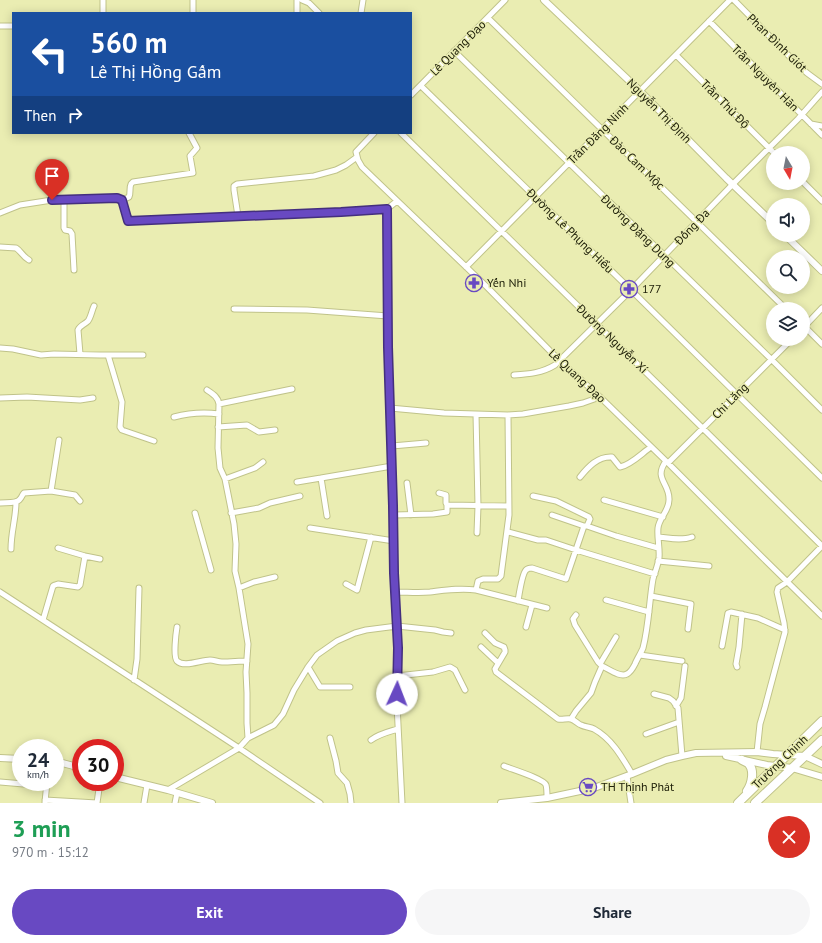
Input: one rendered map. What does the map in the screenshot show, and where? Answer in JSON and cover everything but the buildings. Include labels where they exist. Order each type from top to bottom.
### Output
[{"type":"highway","name":"Trường Chinh","points":[[740,801],[822,721]]},
{"type":"highway","name":"Trường Chinh","points":[[755,803],[822,740]]},
{"type":"highway","points":[[740,801],[749,788],[752,780],[750,766],[742,760]]},
{"type":"street","points":[[103,0],[104,12]]},
{"type":"street","points":[[192,12],[193,0]]},
{"type":"street","points":[[297,0],[297,12]]},
{"type":"street","points":[[302,0],[309,3],[318,12]]},
{"type":"street","points":[[361,12],[363,0]]},
{"type":"street","name":"Lê Quang Đạo","points":[[412,95],[505,0]]},
{"type":"street","name":"Nguyễn Thị Định","points":[[544,0],[640,91],[766,216]]},
{"type":"street","name":"Trần Đăng Ninh","points":[[466,267],[730,0]]},
{"type":"street","name":"Phan Đình Giót","points":[[734,0],[792,58],[822,82]]},
{"type":"street","name":"Đào Cam Mộc","points":[[488,18],[779,302]]},
{"type":"street","name":"Trần Nguyên Hãn","points":[[709,21],[822,135]]},
{"type":"street","points":[[0,26],[12,26]]},
{"type":"street","name":"Đường Đặng Dung","points":[[454,51],[822,410]]},
{"type":"street","name":"Trần Thủ Độ","points":[[676,55],[767,146]]},
{"type":"street","name":"Đường Lê Phụng Hiểu","points":[[421,86],[632,290],[822,478]]},
{"type":"street","name":"Đống Đa","points":[[771,146],[802,115],[822,92]]},
{"type":"street","points":[[810,124],[822,126]]},
{"type":"street","points":[[0,213],[20,204],[114,198],[122,200],[129,197],[130,187],[133,182],[193,173],[190,156],[196,148],[189,134]]},
{"type":"street","points":[[238,216],[234,190],[234,186],[237,184],[314,176],[336,170],[357,157],[356,152],[373,134]]},
{"type":"street","name":"Đường Nguyễn Xí","points":[[402,134],[704,428],[822,546]]},
{"type":"street","name":"Đống Đa","points":[[514,375],[541,372],[548,369],[559,360],[632,290],[766,151]]},
{"type":"street","name":"Lê Quang Đạo","points":[[357,157],[362,167],[466,267],[559,360],[651,446],[822,616]]},
{"type":"street","points":[[810,189],[822,201]]},
{"type":"street","points":[[64,200],[64,228],[72,234],[74,270]]},
{"type":"street","points":[[122,200],[128,221],[387,209],[397,201]]},
{"type":"street","points":[[387,209],[390,408],[397,626],[397,705],[402,803]]},
{"type":"street","points":[[793,242],[822,271]]},
{"type":"street","points":[[0,247],[16,248],[29,260]]},
{"type":"street","points":[[80,354],[78,330],[80,326],[89,320],[94,306]]},
{"type":"street","points":[[810,320],[822,308]]},
{"type":"street","points":[[234,309],[307,310],[388,316]]},
{"type":"street","points":[[810,332],[822,344]]},
{"type":"street","name":"Chi Lăng","points":[[667,462],[704,428],[785,346]]},
{"type":"street","points":[[0,348],[13,349],[41,355],[143,355]]},
{"type":"street","points":[[108,356],[122,402],[120,427],[122,430],[154,441]]},
{"type":"street","points":[[207,390],[215,395],[219,400],[218,448],[220,468],[225,479],[232,513],[235,539],[235,571],[248,644],[246,672],[246,723],[248,738]]},
{"type":"street","points":[[219,404],[292,390]]},
{"type":"street","points":[[390,408],[444,413],[508,415],[523,414],[569,406],[600,397]]},
{"type":"street","points":[[0,398],[80,400],[93,398]]},
{"type":"street","points":[[174,417],[198,413],[219,414]]},
{"type":"street","points":[[476,414],[478,506],[477,533]]},
{"type":"street","points":[[476,590],[477,583],[480,580],[500,578],[502,568],[508,532],[510,506],[508,415]]},
{"type":"street","points":[[218,427],[247,425],[259,432],[275,430]]},
{"type":"street","points":[[51,491],[59,440]]},
{"type":"street","points":[[392,446],[426,443]]},
{"type":"street","points":[[580,477],[588,468],[601,459],[609,456],[612,457],[620,467],[624,466],[651,446]]},
{"type":"street","points":[[225,479],[255,468],[263,462]]},
{"type":"street","points":[[576,615],[574,619],[575,625],[601,665],[615,673],[623,675],[628,674],[640,654],[644,642],[659,554],[658,526],[669,505],[668,491],[661,476],[661,467],[667,462]]},
{"type":"street","points":[[297,482],[392,466]]},
{"type":"street","points":[[321,478],[327,516]]},
{"type":"street","points":[[407,483],[411,515]]},
{"type":"street","points":[[0,503],[16,502],[24,493],[51,491],[75,495],[80,501]]},
{"type":"street","points":[[394,515],[433,514],[447,512],[446,495],[439,493]]},
{"type":"street","points":[[232,513],[259,508],[270,503],[300,496]]},
{"type":"street","points":[[518,601],[523,576],[529,568],[566,579],[585,526],[590,520],[588,517],[556,501],[533,496]]},
{"type":"street","points":[[604,500],[663,517]]},
{"type":"street","points":[[11,549],[16,502]]},
{"type":"street","points":[[447,505],[510,506]]},
{"type":"street","points":[[194,513],[211,570]]},
{"type":"street","points":[[552,515],[658,548]]},
{"type":"street","points":[[310,528],[394,541]]},
{"type":"street","points":[[508,532],[538,540],[546,540],[655,574]]},
{"type":"street","points":[[346,584],[357,590],[371,537]]},
{"type":"street","points":[[658,537],[680,539],[692,538]]},
{"type":"street","points":[[757,752],[762,717],[785,630],[778,588],[787,582],[822,546]]},
{"type":"street","points":[[58,548],[100,559]]},
{"type":"street","points":[[43,620],[53,586],[55,584],[78,587],[80,585],[85,556]]},
{"type":"street","points":[[658,561],[709,566]]},
{"type":"street","points":[[239,588],[254,582],[275,577]]},
{"type":"street","points":[[134,680],[137,659],[139,588]]},
{"type":"street","points":[[396,592],[429,592],[449,589],[476,590],[546,608]]},
{"type":"street","points":[[0,592],[239,748],[320,803]]},
{"type":"street","points":[[651,596],[691,604],[688,630]]},
{"type":"street","points":[[606,600],[649,612]]},
{"type":"street","points":[[526,627],[532,605]]},
{"type":"street","points":[[722,646],[728,613],[742,614],[758,618],[785,630]]},
{"type":"street","points":[[736,667],[742,614]]},
{"type":"street","points":[[168,790],[239,748],[248,738],[272,727],[283,714],[294,690],[308,666],[317,655],[341,639],[366,630],[397,626],[451,633]]},
{"type":"street","points":[[177,627],[175,659],[177,662],[188,664],[209,660],[220,662],[247,660]]},
{"type":"street","points":[[485,633],[495,643],[504,647],[505,650],[495,669],[496,672],[556,718],[571,719],[582,726],[594,729],[615,747],[622,757],[630,775],[631,803]]},
{"type":"street","points":[[571,719],[576,710],[591,693],[601,665],[616,637]]},
{"type":"street","points":[[481,647],[498,663]]},
{"type":"street","points":[[640,654],[684,663],[681,698],[676,706]]},
{"type":"street","points":[[308,666],[320,687],[350,687]]},
{"type":"street","points":[[397,676],[433,672],[450,667],[455,670],[465,690]]},
{"type":"street","points":[[654,694],[669,698],[678,708],[682,756]]},
{"type":"street","points":[[646,734],[679,722]]},
{"type":"street","points":[[371,740],[380,734],[398,729]]},
{"type":"street","points":[[330,738],[338,773],[347,784],[351,803]]},
{"type":"street","points":[[501,803],[547,798],[594,788],[666,760],[702,752],[757,752],[805,756],[822,764]]},
{"type":"street","points":[[714,753],[742,760],[792,768],[822,776]]},
{"type":"street","points":[[0,758],[12,759]]},
{"type":"street","points":[[504,766],[545,782],[547,798]]},
{"type":"street","points":[[124,779],[212,803]]},
{"type":"street","points":[[0,782],[12,783]]},
{"type":"street","points":[[144,803],[147,785]]},
{"type":"street","points":[[46,791],[45,801],[97,803],[99,791]]},
{"type":"street","points":[[175,803],[177,793]]},
{"type":"place","name":"Yến Nhi","points":[[474,283]]},
{"type":"place","name":"177","points":[[629,289]]},
{"type":"place","name":"TH Thịnh Phát","points":[[588,787]]},
{"type":"route","points":[[52,200],[117,198],[122,200],[128,221],[387,209],[388,347],[392,446],[394,573],[398,648],[397,694]]}]
